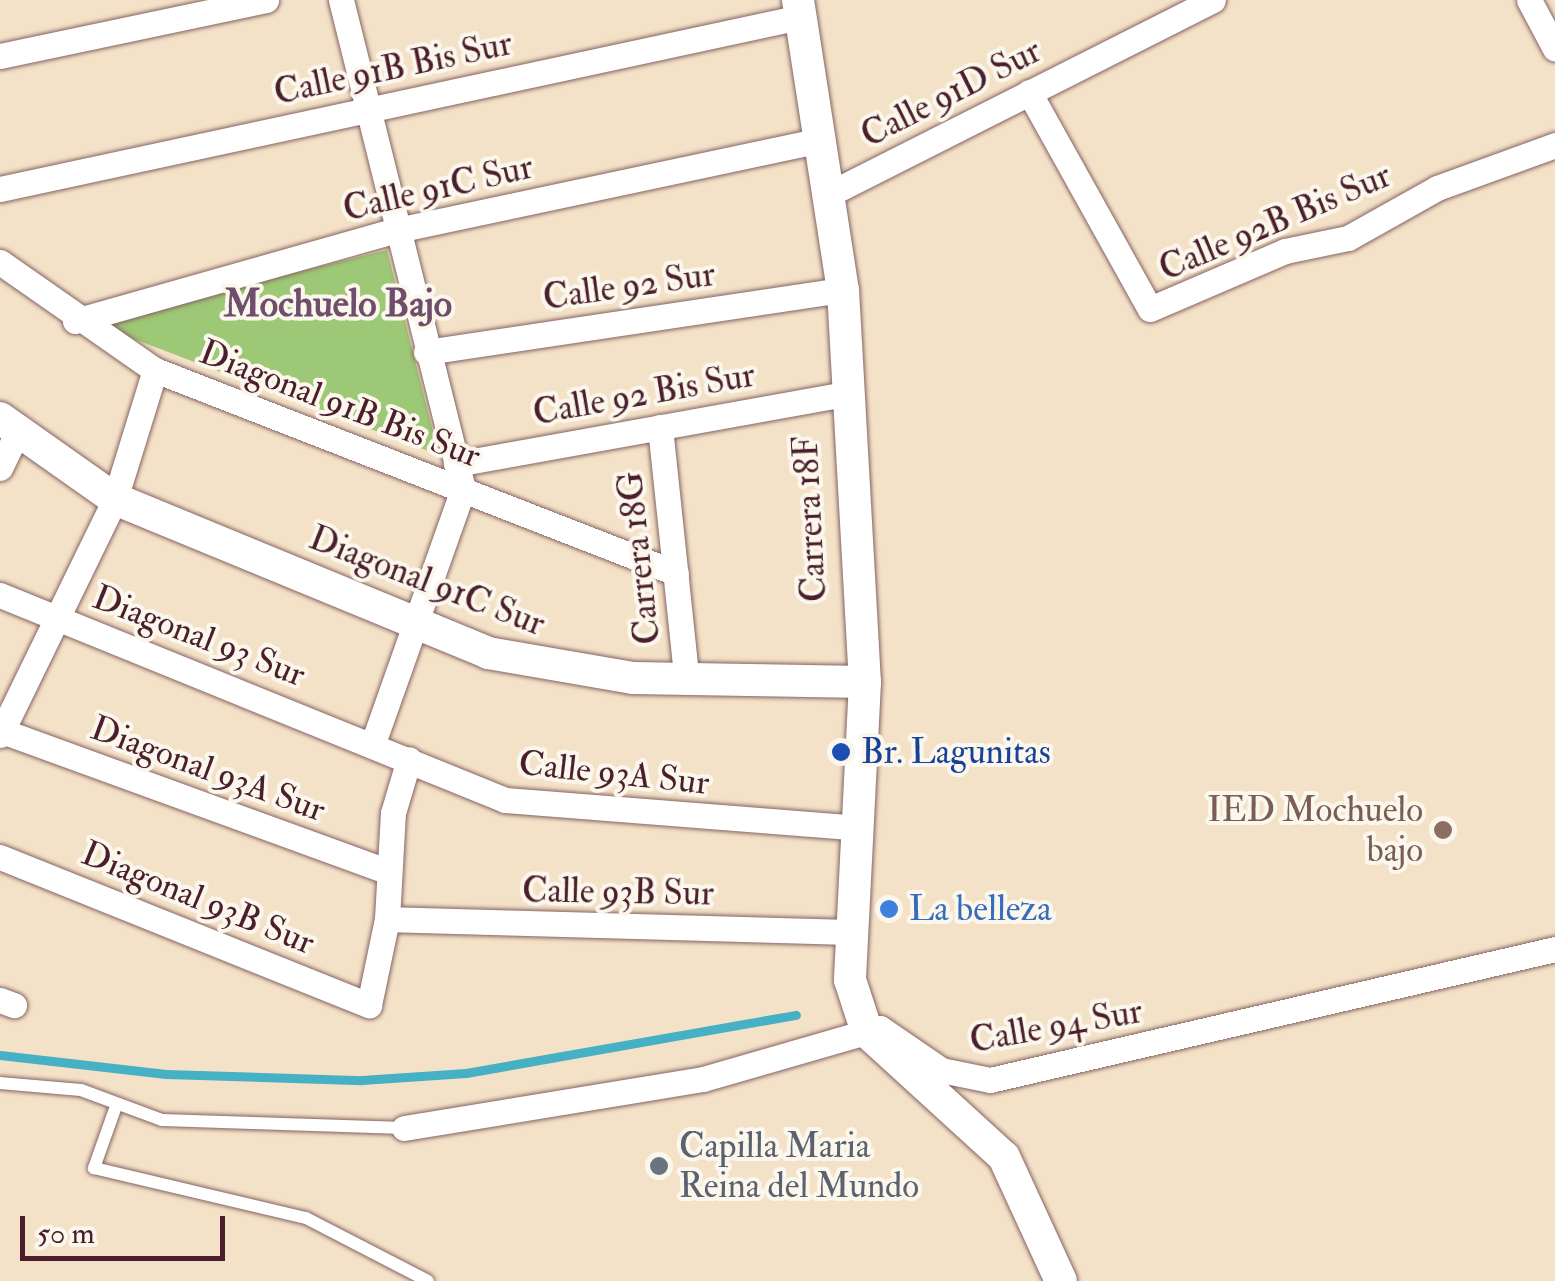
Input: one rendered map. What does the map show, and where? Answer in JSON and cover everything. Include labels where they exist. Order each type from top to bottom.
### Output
[{"type":"street","points":[[0,56],[266,0]]},
{"type":"street","points":[[342,0],[393,230],[459,476],[416,625],[374,741]]},
{"type":"street","name":"Calle 91D Sur","points":[[830,194],[1029,92],[1182,6],[1213,0]]},
{"type":"street","points":[[1529,0],[1555,49]]},
{"type":"street","name":"Calle 91B Bis Sur","points":[[0,189],[366,110],[799,8]]},
{"type":"street","name":"Carrera 18F","points":[[799,8],[843,290],[844,394],[864,682],[860,828],[847,932],[866,1032]]},
{"type":"street","name":"Calle 92B Bis Sur","points":[[1029,92],[1139,293],[1163,309],[1238,268],[1348,238],[1437,188],[1555,144]]},
{"type":"street","name":"Calle 91C Sur","points":[[75,322],[393,230],[820,140]]},
{"type":"street","name":"Diagonal 91B Bis Sur","points":[[0,262],[75,322],[155,370],[459,476],[676,573]]},
{"type":"street","name":"Calle 92 Sur","points":[[426,352],[843,290]]},
{"type":"street","points":[[1,733],[60,619],[114,499],[155,370]]},
{"type":"street","name":"Calle 92 Bis Sur","points":[[459,476],[660,427],[844,394]]},
{"type":"street","points":[[0,468],[9,424]]},
{"type":"street","name":"Diagonal 91C Sur","points":[[9,424],[114,499],[416,625],[529,666],[688,682],[864,682]]},
{"type":"street","name":"Carrera 18G","points":[[660,427],[688,682]]},
{"type":"street","name":"Diagonal 93 Sur","points":[[0,595],[374,741]]},
{"type":"street","name":"Diagonal 93A Sur","points":[[1,733],[390,872]]},
{"type":"street","name":"Calle 93A Sur","points":[[374,741],[504,800],[860,828]]},
{"type":"street","points":[[387,918],[392,812],[409,758]]},
{"type":"street","name":"Diagonal 93B Sur","points":[[0,857],[369,1005],[387,918]]},
{"type":"street","name":"Calle 93B Sur","points":[[387,918],[847,932]]},
{"type":"street","name":"Calle 94 Sur","points":[[866,1032],[894,1035],[962,1080],[990,1080],[1555,949]]},
{"type":"street","points":[[404,1128],[702,1078],[866,1032],[1004,1156],[1061,1281]]},
{"type":"lane","points":[[0,1083],[81,1090],[115,1109],[242,1127],[404,1128]]},
{"type":"lane","points":[[115,1109],[94,1168],[306,1218],[428,1281]]},
{"type":"green space","points":[[387,250],[439,455],[92,323]]},
{"type":"waterway","points":[[0,1055],[166,1074],[362,1080],[466,1073],[796,1015]]},
{"type":"place","name":"Br. Lagunitas","points":[[841,752]]},
{"type":"place","name":"IED Mochuelo bajo","points":[[1443,830]]},
{"type":"place","name":"La belleza","points":[[889,909]]},
{"type":"place","name":"Capilla Maria Reina del Mundo","points":[[659,1166]]},
{"type":"district","name":"Mochuelo Bajo","points":[[338,305]]}]
